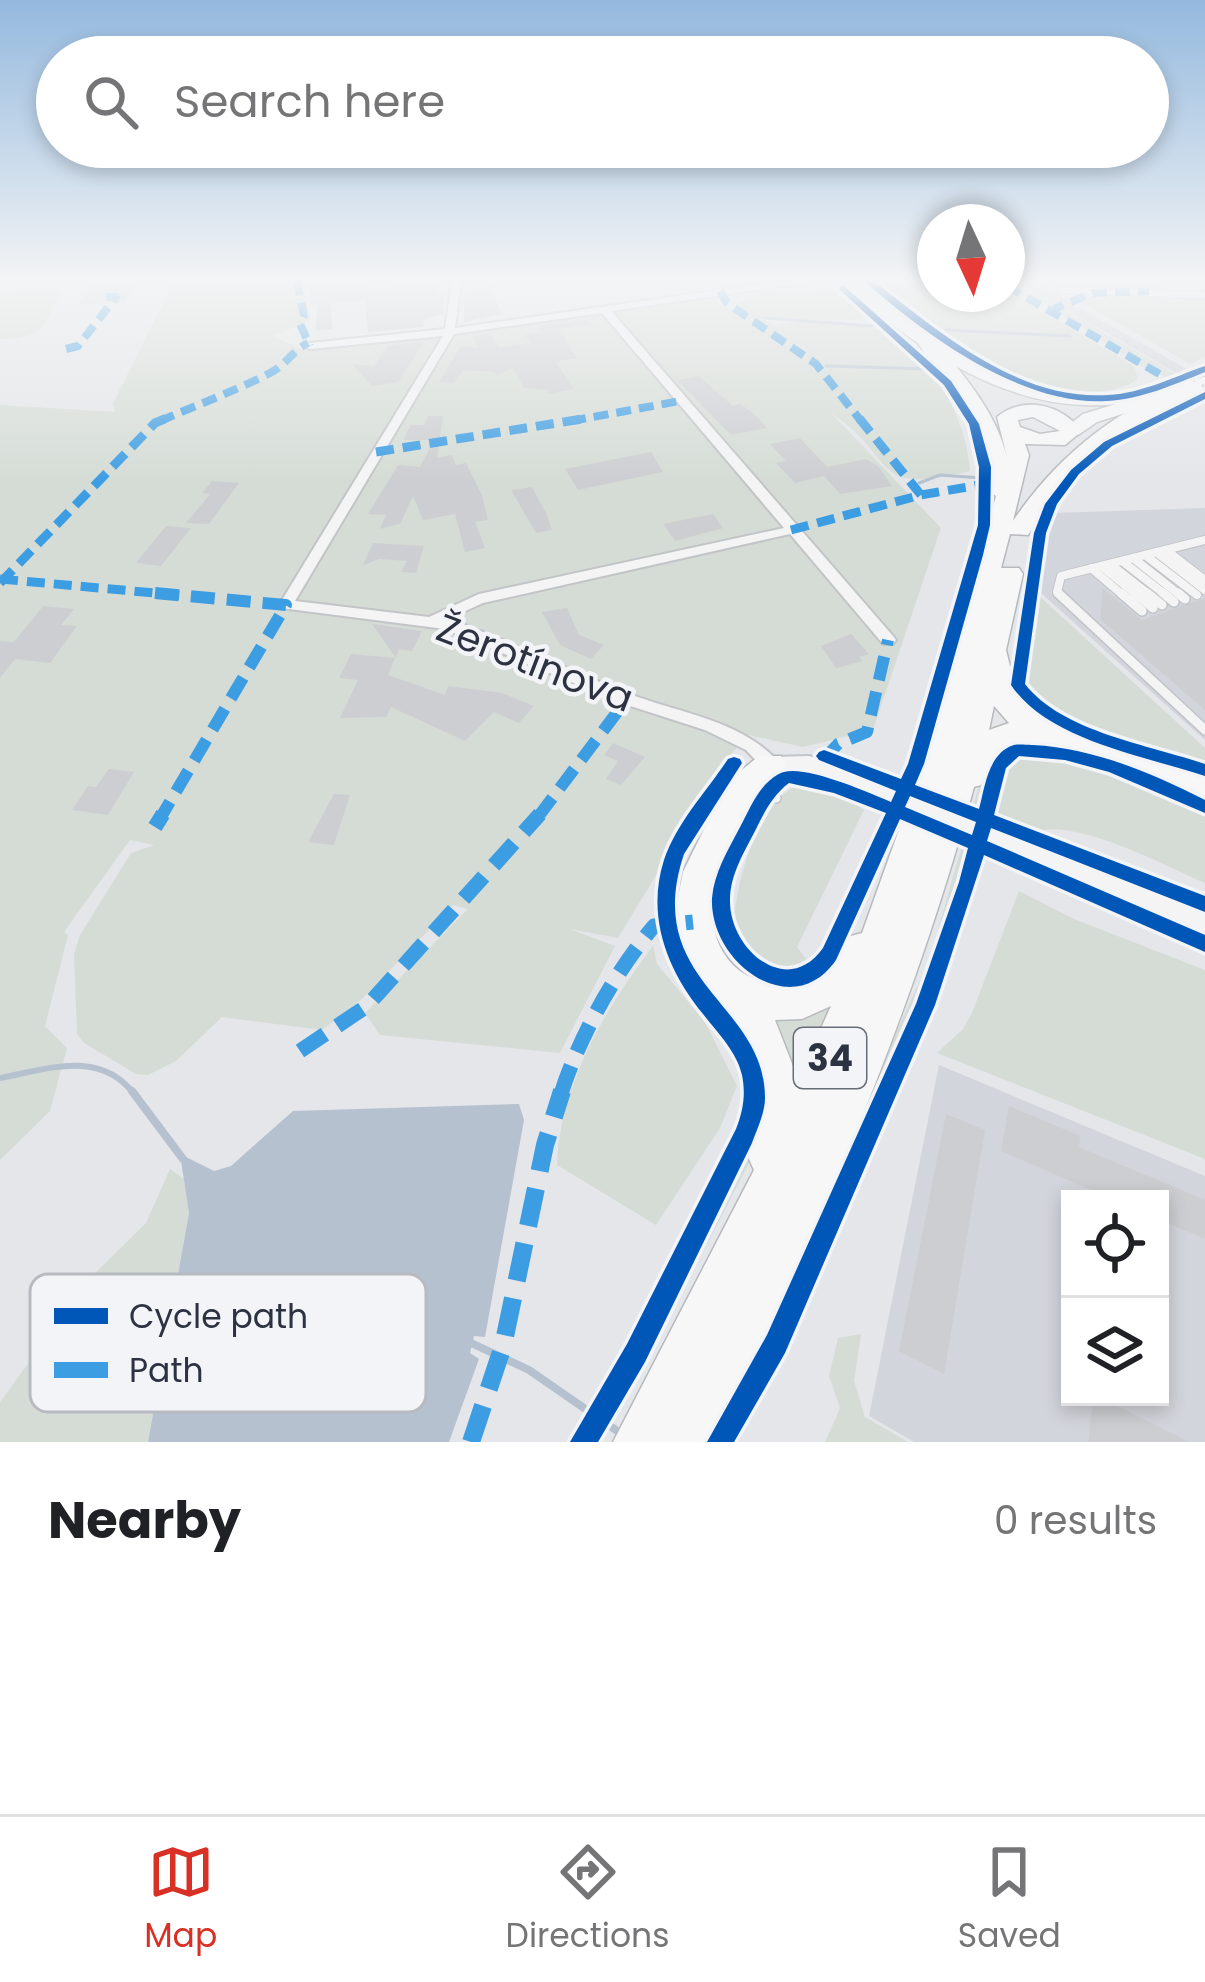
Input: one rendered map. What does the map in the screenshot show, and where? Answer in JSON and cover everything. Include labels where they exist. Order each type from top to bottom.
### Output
[{"type":"highway","points":[[931,347],[970,395],[990,432],[1011,529]]},
{"type":"highway","name":"34","points":[[1011,529],[1086,445],[1205,382]]},
{"type":"highway","points":[[1010,424],[1042,412],[1060,436]]},
{"type":"highway","points":[[1010,424],[1060,436]]},
{"type":"highway","name":"34","points":[[639,1442],[687,1411],[859,1070],[946,825],[994,642],[1019,449],[1010,424]]},
{"type":"highway","name":"34","points":[[687,1411],[754,1220],[833,1051],[896,892],[1011,529],[1041,450],[1060,436]]},
{"type":"highway","points":[[994,642],[1000,689],[1009,706],[1041,729],[1205,788]]},
{"type":"highway","points":[[946,825],[980,754],[993,739],[1021,734],[1066,739]]},
{"type":"highway","points":[[754,1220],[782,1108],[782,1090],[768,1050],[696,935],[692,904],[700,870],[764,782]]},
{"type":"highway","points":[[721,980],[775,1002],[821,995],[845,971],[896,892]]},
{"type":"main road","points":[[935,347],[993,392],[1006,408],[1010,424]]},
{"type":"main road","points":[[938,347],[1008,388],[1061,402],[1124,400],[1205,382]]},
{"type":"main road","points":[[1060,436],[1083,421],[1205,382]]},
{"type":"main road","points":[[993,392],[1042,412],[1075,415],[1131,406]]},
{"type":"street","name":"Žerotínova","points":[[441,347],[286,605],[434,620],[752,746],[764,782],[809,763],[1205,923]]},
{"type":"street","points":[[636,347],[888,640]]},
{"type":"street","points":[[434,620],[479,599],[791,530]]},
{"type":"lane","points":[[1203,542],[1060,576],[1057,592],[1205,730]]},
{"type":"lane","points":[[1156,552],[1205,580]]},
{"type":"lane","points":[[1156,552],[1201,593]]},
{"type":"lane","points":[[1127,559],[1185,599]]},
{"type":"lane","points":[[1127,559],[1174,602]]},
{"type":"lane","points":[[1101,566],[1152,608],[1101,566]]},
{"type":"shaded area","points":[[141,347],[906,347],[922,364],[918,368],[948,398],[966,443],[970,471],[938,478],[899,476],[831,413],[941,528],[873,730],[803,747],[748,735],[725,761],[618,938],[570,929],[615,946],[560,1053],[380,1035],[365,1013],[468,909],[453,905],[363,998],[322,1030],[222,1017],[176,1061],[148,1075],[136,1074],[77,1034],[74,954],[80,935],[131,853],[154,845],[130,840],[64,932],[68,935],[45,1026],[67,1048],[50,1111],[0,1160],[0,405],[115,412],[113,403]]},
{"type":"shaded area","points":[[964,347],[1102,347],[1134,366],[1138,379],[1106,391],[1062,391],[1005,373]]},
{"type":"shaded area","points":[[1112,347],[1129,347],[1175,374],[1168,378]]},
{"type":"shaded area","points":[[1131,347],[1149,347],[1205,380],[1205,390]]},
{"type":"shaded area","points":[[1161,347],[1205,347],[1205,357],[1190,364]]},
{"type":"shaded area","points":[[1205,508],[1205,740],[1041,593],[1053,513]]},
{"type":"shaded area","points":[[1037,594],[1205,748],[1205,764],[1062,718],[1029,699],[1023,672]]},
{"type":"shaded area","points":[[1005,743],[1009,747],[992,765],[965,876],[927,986],[774,1336],[734,1406],[842,1150],[929,961],[985,765]]},
{"type":"shaded area","points":[[1048,757],[1163,793],[1205,813],[1205,883],[1096,837],[1052,829],[1035,832],[997,817],[1007,766],[1018,759]]},
{"type":"shaded area","points":[[803,784],[847,798],[864,810],[797,947],[806,959],[775,965],[748,949],[734,932],[738,893],[761,825],[787,792]]},
{"type":"shaded area","points":[[1019,891],[1074,919],[1205,970],[1205,1159],[937,1053],[963,1029],[972,1013]]},
{"type":"shaded area","points":[[653,946],[657,964],[705,1022],[737,1086],[720,1128],[656,1225],[557,1165],[567,1105],[588,1049]]},
{"type":"shaded area","points":[[838,1003],[799,1092],[770,1027]]},
{"type":"shaded area","points":[[750,1042],[769,1090],[755,1151],[658,1340],[668,1299],[760,1114],[762,1093],[744,1045]]},
{"type":"shaded area","points":[[939,1065],[1205,1176],[1205,1442],[914,1442],[869,1416]]},
{"type":"shaded area","points":[[170,1169],[184,1179],[189,1213],[178,1274],[94,1274],[146,1223]]},
{"type":"shaded area","points":[[861,1334],[854,1381],[865,1417],[908,1442],[825,1442],[840,1408],[829,1376],[838,1338]]},
{"type":"shaded area","points":[[30,1361],[30,1412],[153,1412],[148,1442],[0,1442],[0,1402]]},
{"type":"water","points":[[519,1104],[524,1120],[485,1337],[474,1336],[470,1353],[479,1359],[449,1442],[148,1442],[153,1412],[426,1412],[426,1274],[178,1274],[189,1213],[180,1154],[214,1171],[231,1166],[293,1111]]},
{"type":"building","points":[[387,347],[421,347],[398,382],[372,386],[352,364],[374,366]]},
{"type":"building","points":[[460,347],[570,347],[577,358],[555,361],[574,389],[548,394],[548,390],[524,388],[513,368],[497,376],[463,370],[454,383],[439,382]]},
{"type":"building","points":[[699,376],[767,428],[731,435],[677,380]]},
{"type":"building","points":[[428,416],[443,416],[437,458],[452,455],[456,465],[466,463],[482,495],[488,520],[475,522],[485,548],[465,552],[455,514],[423,520],[413,496],[400,524],[380,529],[386,515],[368,514],[398,465],[420,467],[434,440],[404,440],[410,425],[424,425]]},
{"type":"building","points":[[800,438],[827,467],[866,459],[878,466],[892,486],[840,494],[824,476],[795,483],[776,463],[786,461],[770,444]]},
{"type":"building","points":[[651,452],[663,472],[578,490],[565,469]]},
{"type":"building","points":[[212,481],[239,483],[209,524],[186,523],[210,494],[202,493]]},
{"type":"building","points":[[532,487],[552,530],[536,533],[511,490]]},
{"type":"building","points":[[713,514],[723,528],[675,541],[663,524]]},
{"type":"building","points":[[166,526],[191,528],[161,566],[136,563]]},
{"type":"building","points":[[373,543],[424,546],[416,573],[401,572],[407,561],[379,559],[363,565]]},
{"type":"building","points":[[1103,589],[1142,620],[1205,598],[1205,710],[1100,619]]},
{"type":"building","points":[[43,606],[74,609],[61,625],[77,626],[50,663],[15,659],[0,678],[0,641],[14,642]]},
{"type":"building","points":[[567,608],[579,635],[604,645],[591,659],[560,645],[542,612]]},
{"type":"building","points":[[372,624],[422,631],[412,651],[399,649],[396,658]]},
{"type":"building","points":[[851,634],[869,654],[859,657],[863,661],[836,668],[821,646]]},
{"type":"building","points":[[351,654],[395,658],[388,675],[445,695],[448,686],[502,693],[534,706],[519,723],[494,712],[465,741],[391,707],[386,717],[340,718],[358,680],[339,678]]},
{"type":"building","points":[[613,743],[645,757],[621,785],[606,779],[618,761],[604,755]]},
{"type":"building","points":[[109,769],[134,772],[108,815],[72,810],[88,786],[96,787]]},
{"type":"building","points":[[334,794],[350,795],[334,845],[308,842]]},
{"type":"building","points":[[1009,1106],[1080,1136],[1079,1147],[1205,1200],[1205,1239],[1169,1224],[1169,1190],[1091,1190],[1001,1151]]},
{"type":"building","points":[[946,1114],[985,1130],[944,1374],[899,1351]]},
{"type":"building","points":[[1092,1406],[1116,1406],[1189,1442],[1088,1442]]},
{"type":"waterway","points":[[826,366],[930,369]]},
{"type":"waterway","points":[[919,483],[940,475],[982,478]]},
{"type":"waterway","points":[[0,1078],[55,1067],[89,1067],[105,1071],[134,1094]]},
{"type":"waterway","points":[[132,1091],[183,1159]]},
{"type":"waterway","points":[[469,1342],[529,1370],[623,1435]]},
{"type":"railway","points":[[1137,347],[1205,387]]},
{"type":"marked path","points":[[66,349],[73,347]]},
{"type":"marked path","points":[[0,583],[155,423],[267,375],[290,362],[299,347]]},
{"type":"marked path","points":[[792,347],[816,364],[921,495]]},
{"type":"marked path","points":[[1113,347],[1163,376]]},
{"type":"marked path","points":[[376,452],[398,452],[680,401]]},
{"type":"marked path","points":[[791,530],[921,495],[985,484]]},
{"type":"marked path","points":[[0,579],[286,605],[155,827]]},
{"type":"marked path","points":[[822,761],[838,744],[867,732],[888,640]]},
{"type":"marked path","points":[[300,1051],[367,1006],[538,817],[627,699]]},
{"type":"marked path","points":[[471,1442],[503,1346],[545,1145],[570,1065],[636,947],[654,926],[693,922]]},
{"type":"cycle path","points":[[895,810],[916,764],[984,525],[985,467],[974,424],[948,383],[909,347]]},
{"type":"cycle path","points":[[959,347],[1023,383],[1064,395],[1107,398],[1154,390],[1205,369]]},
{"type":"cycle path","points":[[1205,395],[1108,444],[1075,472],[1051,504],[1040,533],[1018,685],[1030,700],[1073,726],[1205,770]]},
{"type":"cycle path","points":[[720,1442],[776,1344],[925,1005],[968,882],[999,765],[1016,750],[1065,754],[1137,776],[1205,807]]},
{"type":"cycle path","points":[[824,756],[1205,904]]},
{"type":"cycle path","points":[[583,1442],[636,1353],[744,1135],[755,1100],[752,1072],[740,1047],[685,974],[671,944],[666,909],[675,854],[734,763]]},
{"type":"cycle path","points":[[787,777],[821,783],[895,810],[841,932],[821,965],[804,976],[786,978],[768,975],[739,952],[728,936],[721,899],[727,871],[774,786],[787,777]]},
{"type":"cycle path","points":[[895,810],[1205,944]]}]
